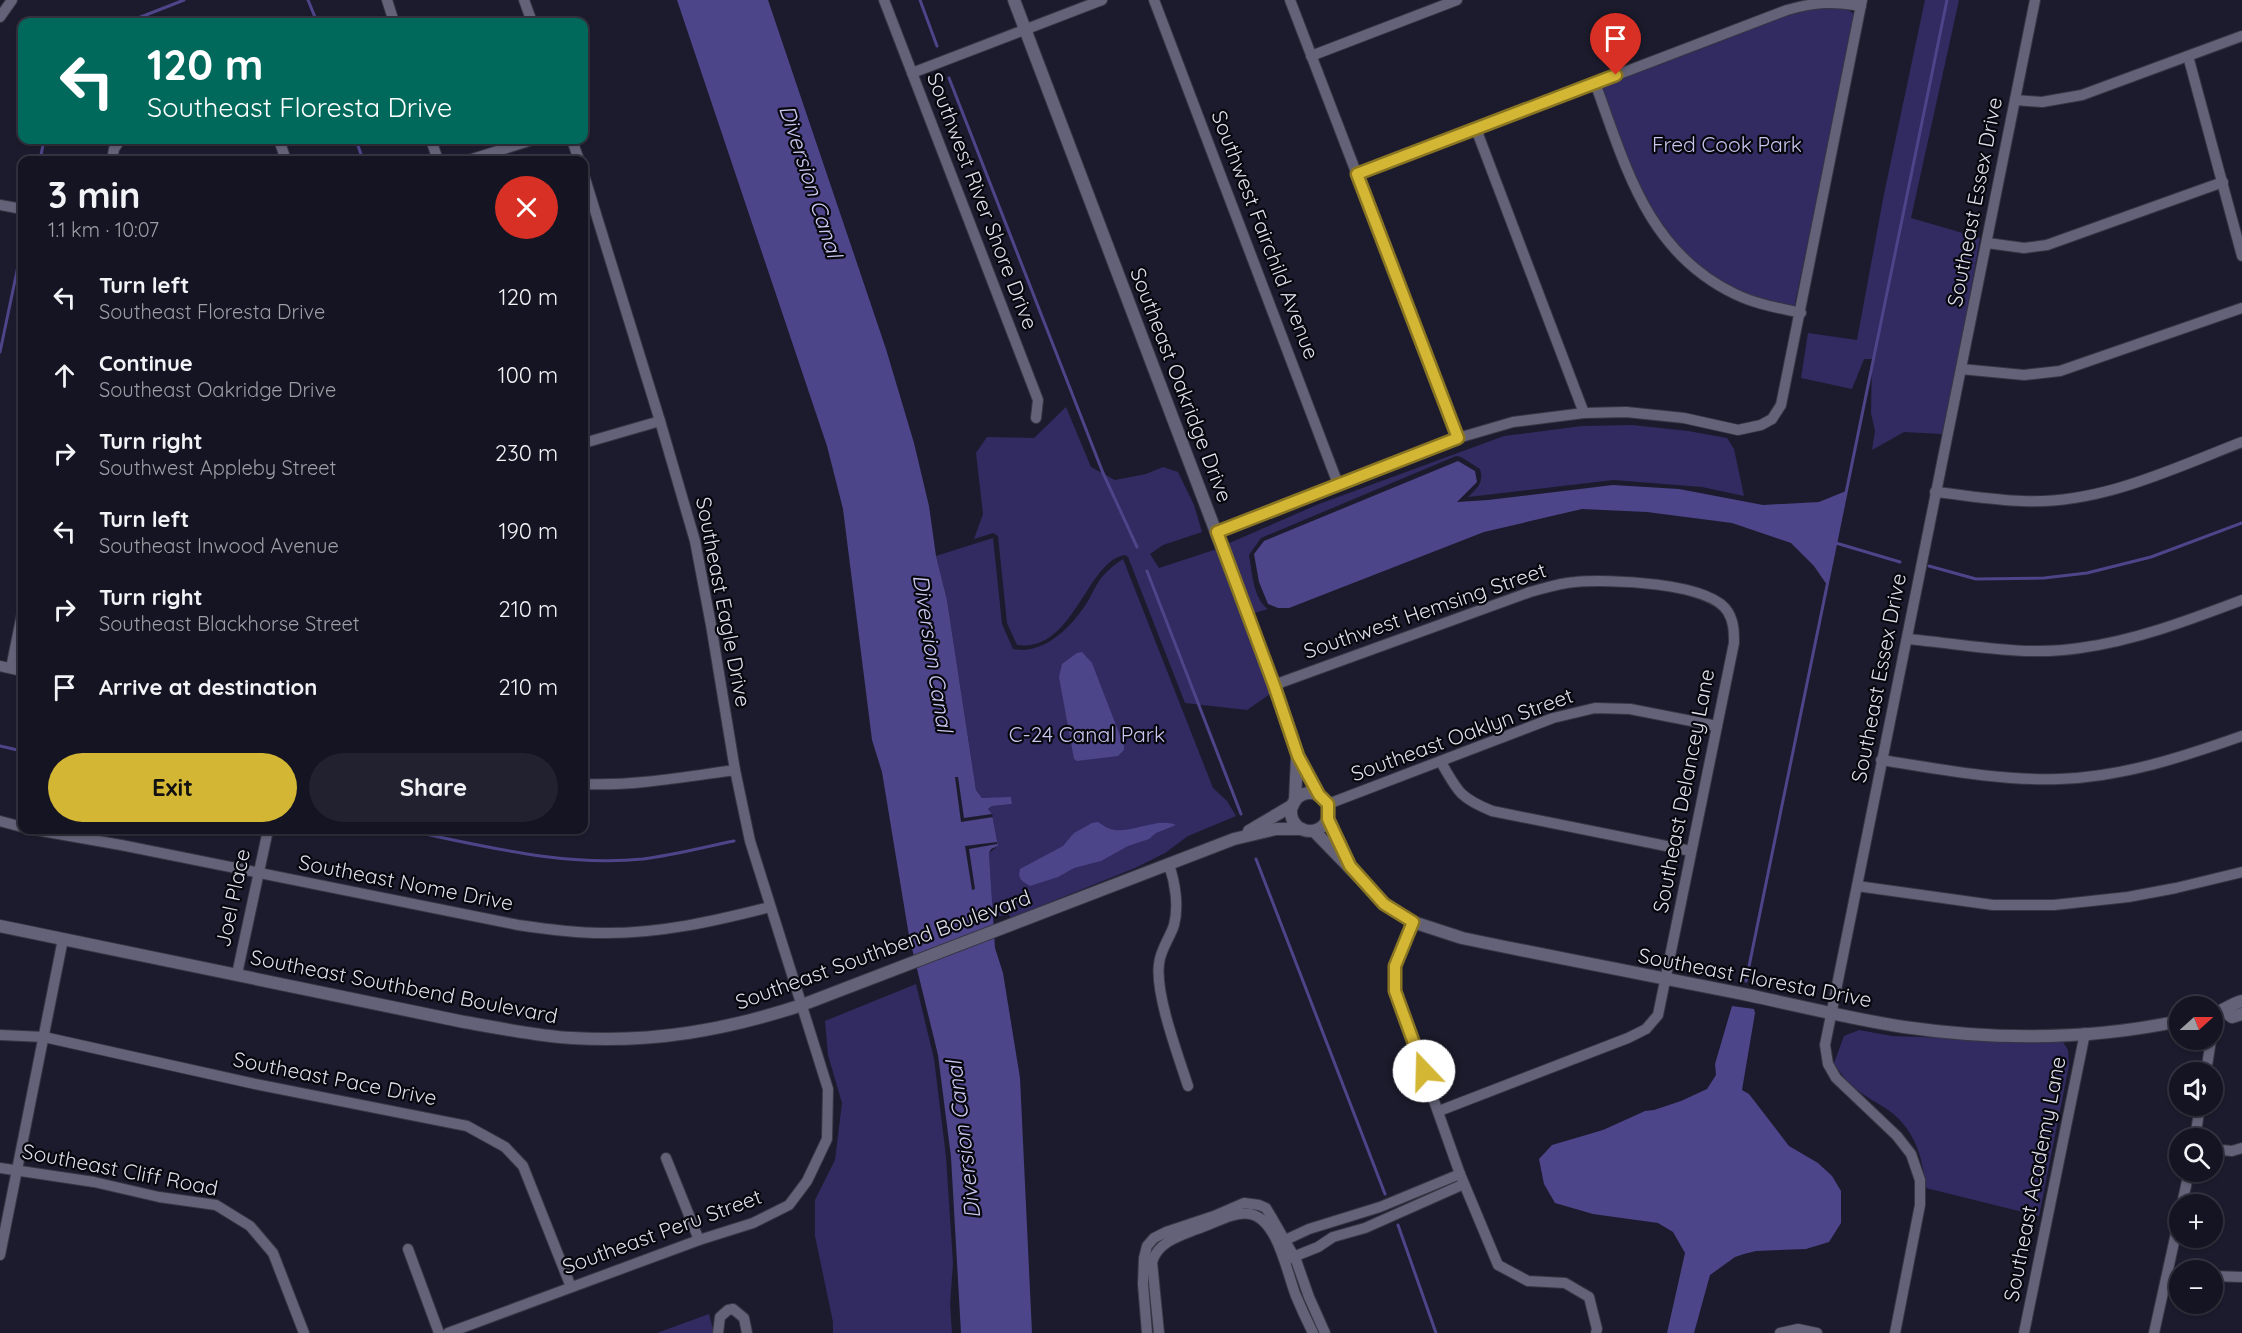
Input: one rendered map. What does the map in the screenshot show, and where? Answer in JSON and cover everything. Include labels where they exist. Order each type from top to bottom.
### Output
[{"type":"street","points":[[0,17],[12,0]]},
{"type":"street","points":[[387,0],[393,18]]},
{"type":"street","points":[[524,0],[531,18]]},
{"type":"street","name":"Southwest River Shore Drive","points":[[884,0],[1038,400],[1036,418]]},
{"type":"street","name":"Southeast Oakridge Drive","points":[[1014,0],[1217,532],[1298,756],[1324,800]]},
{"type":"street","points":[[912,73],[1102,0]]},
{"type":"street","name":"Southwest Fairchild Avenue","points":[[1154,0],[1338,484]]},
{"type":"street","points":[[1290,0],[1458,438]]},
{"type":"street","points":[[1311,56],[1457,0]]},
{"type":"street","name":"Southeast Essex Drive","points":[[1895,1333],[1920,1205],[1920,1180],[1911,1154],[1897,1136],[1836,1078],[1828,1064],[1824,1046],[2035,0]]},
{"type":"street","points":[[1217,532],[1458,438],[1514,422],[1584,413],[1626,412],[1684,418],[1738,430],[1761,425],[1772,419],[1781,405],[1801,313],[1862,3],[1814,2],[1796,7],[1357,174]]},
{"type":"street","points":[[2015,100],[2042,102],[2082,95],[2242,36]]},
{"type":"street","points":[[2188,56],[2242,256]]},
{"type":"street","points":[[1595,83],[1634,189],[1656,228],[1696,271],[1735,295],[1801,313]]},
{"type":"street","points":[[1476,129],[1584,413]]},
{"type":"street","points":[[482,156],[519,144]]},
{"type":"street","points":[[1987,243],[2024,248],[2047,245],[2223,182]]},
{"type":"street","name":"Southeast Eagle Drive","points":[[588,188],[695,541],[735,770],[750,841],[802,1005]]},
{"type":"street","points":[[0,205],[18,208]]},
{"type":"street","points":[[1961,369],[2024,375],[2060,371],[2242,308]]},
{"type":"street","points":[[588,442],[660,421]]},
{"type":"street","points":[[1935,492],[2024,502],[2081,497],[2130,486],[2242,442]]},
{"type":"street","name":"Southwest Hemsing Street","points":[[1274,685],[1530,591],[1573,582],[1608,580],[1690,591],[1714,599],[1727,611]]},
{"type":"street","points":[[1907,639],[2029,651],[2079,649],[2146,635],[2242,600]]},
{"type":"street","name":"Southeast Delancey Lane","points":[[1439,1111],[1628,1038],[1646,1029],[1658,1015],[1734,643],[1734,628],[1727,611]]},
{"type":"street","points":[[5,667],[18,626]]},
{"type":"street","name":"Southeast Oaklyn Street","points":[[1324,800],[1441,762],[1553,718],[1595,708],[1630,709],[1717,726]]},
{"type":"street","points":[[1881,760],[1989,776],[2060,779],[2111,773],[2170,761],[2242,736]]},
{"type":"street","name":"Southeast Oakridge Drive","points":[[1294,803],[1298,756]]},
{"type":"street","points":[[1441,762],[1456,790],[1467,801],[1492,811],[1691,851]]},
{"type":"street","points":[[588,784],[646,783],[735,770]]},
{"type":"street","points":[[1309,793],[1324,800],[1328,819],[1325,824],[1308,830],[1294,821],[1292,816],[1294,803],[1298,797],[1309,793]]},
{"type":"street","name":"Southeast Southbend Boulevard","points":[[1238,838],[1294,803]]},
{"type":"street","name":"Southeast Floresta Drive","points":[[1328,819],[1350,866]]},
{"type":"street","points":[[0,821],[18,826]]},
{"type":"street","name":"Southeast Southbend Boulevard","points":[[0,926],[532,1034],[615,1040],[671,1036],[754,1021],[802,1005],[1238,838],[1276,829],[1308,830]]},
{"type":"street","name":"Southeast Floresta Drive","points":[[1308,830],[1350,866],[1384,904],[1413,922],[1462,938],[1904,1027],[1960,1033],[2027,1036],[2142,1029],[2169,1023]]},
{"type":"street","name":"Southeast Nome Drive","points":[[57,834],[518,925],[559,931],[601,933],[649,931],[707,922],[770,907]]},
{"type":"street","name":"Joel Place","points":[[237,974],[267,834]]},
{"type":"street","points":[[1169,865],[1176,909],[1174,924],[1159,962],[1158,983],[1188,1086]]},
{"type":"street","points":[[1857,886],[1993,905],[2054,904],[2128,897],[2242,872]]},
{"type":"street","points":[[1413,922],[1395,966],[1395,991],[1462,1179],[1498,1265],[1528,1281],[1565,1283],[1589,1297],[1596,1333]]},
{"type":"street","points":[[0,1255],[63,939]]},
{"type":"street","points":[[2223,1009],[2242,1001]]},
{"type":"street","name":"Southeast Peru Street","points":[[448,1333],[699,1240],[753,1223],[789,1205],[807,1181],[827,1139],[828,1089],[802,1005]]},
{"type":"street","points":[[2223,1015],[2232,1017],[2242,1014]]},
{"type":"street","name":"Southeast Academy Lane","points":[[2024,1333],[2085,1033]]},
{"type":"street","name":"Southeast Pace Drive","points":[[0,1035],[44,1037],[255,1084],[467,1126],[505,1147],[523,1166],[571,1287]]},
{"type":"street","points":[[2223,1150],[2232,1151],[2242,1148]]},
{"type":"street","points":[[666,1158],[699,1240]]},
{"type":"street","name":"Southeast Cliff Road","points":[[0,1168],[94,1182],[159,1197],[216,1205],[250,1226],[273,1253],[304,1333]]},
{"type":"street","points":[[1281,1242],[1309,1229],[1380,1208],[1419,1191],[1462,1179]]},
{"type":"street","points":[[1290,1258],[1318,1247],[1333,1237],[1365,1228],[1424,1202],[1462,1179]]},
{"type":"street","points":[[1419,1191],[1424,1202]]},
{"type":"street","points":[[1159,1333],[1147,1246],[1154,1238],[1184,1224],[1201,1224],[1245,1203],[1266,1208],[1324,1333]]},
{"type":"street","points":[[2154,1333],[2173,1248]]},
{"type":"street","points":[[408,1249],[439,1333]]},
{"type":"street","points":[[1290,1258],[1295,1294],[1313,1333]]},
{"type":"street","points":[[1147,1333],[1148,1259]]},
{"type":"street","points":[[2223,1276],[2242,1277]]},
{"type":"street","points":[[718,1333],[720,1317],[733,1309],[744,1318],[747,1333]]},
{"type":"street","points":[[1780,1333],[1798,1329],[1817,1333]]},
{"type":"green space","points":[[1925,0],[1959,0],[1911,218],[1980,238],[1964,331],[1942,434],[1904,432],[1872,450],[1875,431],[1871,413],[1872,359],[1864,359],[1852,389],[1801,378],[1808,333],[1857,340],[1884,194]]},
{"type":"green space","name":"Fred Cook Park","points":[[1816,8],[1847,9],[1854,14],[1852,37],[1794,308],[1734,290],[1701,271],[1664,232],[1637,188],[1598,85],[1785,16]]},
{"type":"green space","points":[[1066,407],[1091,467],[1115,480],[1146,474],[1163,467],[1178,472],[1194,505],[1202,532],[1163,545],[1150,554],[1159,568],[1217,549],[1270,694],[1247,710],[1185,703],[1128,557],[1125,555],[1112,561],[1100,573],[1066,622],[1052,635],[1036,644],[1017,645],[1007,623],[998,536],[993,533],[974,539],[983,514],[976,453],[987,437],[1034,438]]},
{"type":"green space","points":[[1632,425],[1727,438],[1734,449],[1744,496],[1702,487],[1613,480],[1468,497],[1481,481],[1480,469],[1456,456],[1261,538],[1249,555],[1256,592],[1268,609],[1254,613],[1227,544],[1319,504],[1504,436],[1582,426]]},
{"type":"green space","name":"C-24 Canal Park","points":[[993,538],[1002,624],[1013,649],[1023,650],[1043,645],[1061,633],[1082,610],[1102,577],[1123,559],[1213,788],[1227,801],[1236,816],[1188,836],[1165,853],[1135,868],[1011,918],[1009,915],[993,917],[989,853],[998,846],[992,814],[988,809],[992,806],[1012,804],[1011,798],[982,798],[976,790],[947,600],[936,556]]},
{"type":"green space","points":[[916,984],[934,1059],[946,1157],[953,1263],[950,1304],[952,1333],[833,1333],[833,1322],[815,1236],[815,1200],[835,1160],[842,1103],[828,1055],[825,1021]]},
{"type":"green space","points":[[1859,1030],[1892,1036],[2063,1042],[2068,1050],[2069,1065],[2039,1216],[1926,1188],[1922,1162],[1907,1128],[1889,1111],[1852,1086],[1834,1063],[1844,1036]]},
{"type":"green space","points":[[709,1314],[714,1333],[657,1333]]},
{"type":"water","name":"Diversion Canal","points":[[677,0],[768,0],[886,349],[914,443],[947,600],[976,790],[982,798],[1011,797],[1012,804],[992,806],[988,809],[992,814],[998,846],[991,849],[989,853],[995,948],[1003,973],[1020,1078],[1032,1333],[961,1333],[951,1157],[938,1055],[909,936],[882,772],[872,740],[843,509],[827,446]]},
{"type":"water","points":[[1458,461],[1475,471],[1477,482],[1457,502],[1613,485],[1679,489],[1763,505],[1819,502],[1846,491],[1827,585],[1814,566],[1791,543],[1732,523],[1647,512],[1582,509],[1484,532],[1289,608],[1278,608],[1268,604],[1259,582],[1254,554],[1264,541]]},
{"type":"water","points":[[1082,652],[1092,663],[1124,746],[1124,750],[1118,756],[1077,761],[1074,759],[1059,677],[1062,664]]},
{"type":"water","points":[[1098,822],[1115,830],[1162,823],[1176,825],[1156,833],[1149,839],[1128,846],[1101,861],[1074,868],[1058,877],[1030,886],[1021,880],[1020,869],[1063,846],[1074,833]]},
{"type":"water","points":[[1732,1006],[1754,1009],[1755,1013],[1742,1090],[1749,1094],[1789,1146],[1818,1163],[1832,1176],[1841,1191],[1841,1223],[1829,1242],[1806,1249],[1756,1251],[1735,1257],[1710,1275],[1694,1333],[1667,1333],[1685,1253],[1673,1232],[1658,1223],[1593,1214],[1555,1203],[1544,1184],[1539,1159],[1552,1145],[1603,1130],[1645,1111],[1681,1101],[1707,1089],[1716,1075],[1715,1064]]},
{"type":"pier","points":[[955,777],[958,777],[964,818],[992,814],[993,817],[961,822]]},
{"type":"pier","points":[[997,842],[997,844],[969,849],[975,889],[972,890],[965,846]]},
{"type":"waterway","points":[[138,18],[184,0]]},
{"type":"waterway","points":[[308,0],[315,18]]},
{"type":"waterway","points":[[920,0],[937,46]]},
{"type":"waterway","points":[[1746,981],[1947,0]]},
{"type":"waterway","points":[[949,78],[1103,473],[1137,547]]},
{"type":"waterway","points":[[41,156],[43,144]]},
{"type":"waterway","points":[[357,144],[362,156]]},
{"type":"waterway","points":[[0,352],[18,266]]},
{"type":"waterway","points":[[1929,566],[1976,579],[2044,578],[2087,573],[2151,557],[2242,523]]},
{"type":"waterway","points":[[1836,543],[1900,562]]},
{"type":"waterway","points":[[1147,571],[1241,814]]},
{"type":"waterway","points":[[0,746],[18,750]]},
{"type":"waterway","points":[[426,834],[524,854],[613,861],[643,859],[734,841]]},
{"type":"waterway","points":[[1256,859],[1385,1194]]},
{"type":"waterway","points":[[1398,1225],[1436,1333]]},
{"type":"route","points":[[1424,1071],[1395,991],[1395,966],[1413,922],[1384,904],[1350,866],[1328,819],[1328,804],[1319,795],[1298,756],[1217,532],[1458,438],[1357,174],[1616,75]]}]
